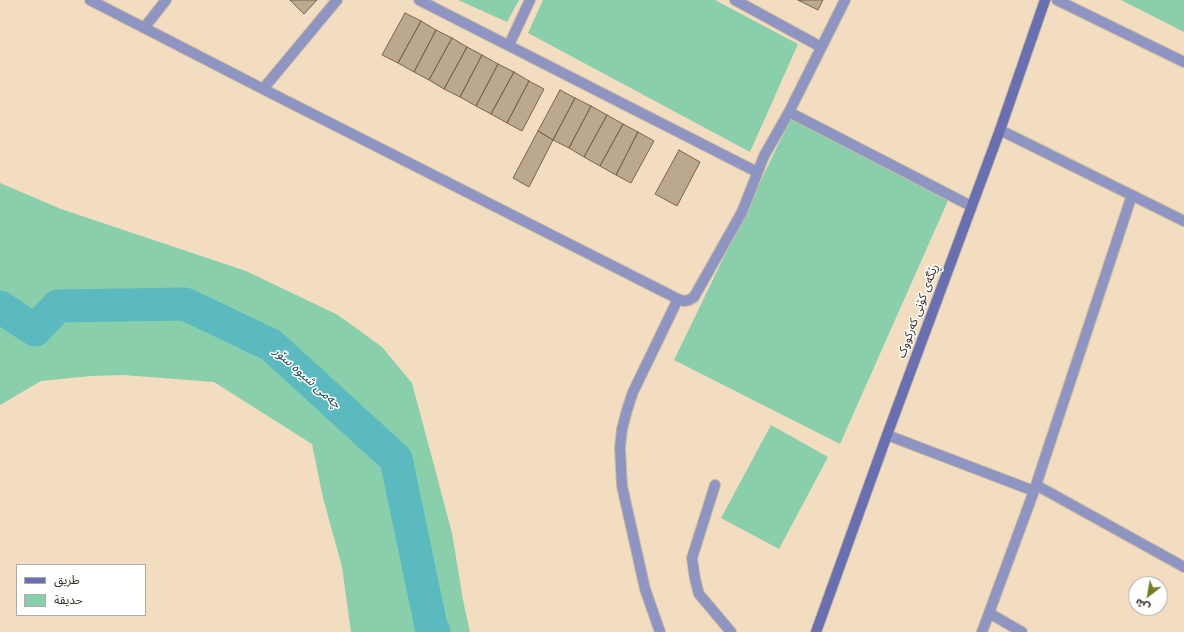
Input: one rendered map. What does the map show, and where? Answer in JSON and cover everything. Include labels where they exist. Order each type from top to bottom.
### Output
[{"type":"street","points":[[90,0],[678,299],[689,300],[694,297],[742,212],[764,156],[789,112],[845,0]]},
{"type":"street","points":[[144,28],[166,0]]},
{"type":"street","points":[[263,89],[336,0]]},
{"type":"street","points":[[419,0],[757,172]]},
{"type":"street","points":[[509,45],[530,0]]},
{"type":"street","points":[[734,0],[821,47]]},
{"type":"street","name":"ڕێگەی کۆنی کەرکووک","points":[[816,632],[1000,130],[1045,0]]},
{"type":"street","points":[[1057,0],[1184,62]]},
{"type":"street","points":[[789,112],[971,206]]},
{"type":"street","points":[[1000,130],[1184,221]]},
{"type":"street","points":[[982,632],[1035,488],[1132,195]]},
{"type":"street","points":[[660,632],[645,589],[622,486],[620,448],[625,416],[633,392],[678,299]]},
{"type":"street","points":[[887,435],[1035,488],[1184,566]]},
{"type":"street","points":[[715,485],[692,558],[695,580],[699,594],[731,632]]},
{"type":"street","points":[[989,613],[1022,632]]},
{"type":"green space","points":[[458,0],[519,0],[507,22]]},
{"type":"green space","points":[[543,0],[715,0],[798,44],[750,152],[528,33]]},
{"type":"green space","points":[[1121,0],[1184,0],[1184,32]]},
{"type":"green space","points":[[792,116],[950,196],[840,444],[674,360]]},
{"type":"green space","points":[[0,183],[61,209],[246,271],[338,315],[382,347],[412,383],[452,533],[470,632],[351,632],[342,567],[323,498],[312,444],[214,382],[123,375],[91,376],[41,381],[0,405]]},
{"type":"green space","points":[[771,425],[828,457],[779,549],[721,518]]},
{"type":"building","points":[[290,0],[317,0],[304,14]]},
{"type":"building","points":[[798,0],[823,0],[818,10]]},
{"type":"building","points":[[405,13],[421,21],[398,63],[382,55]]},
{"type":"building","points":[[421,21],[436,30],[414,72],[398,63]]},
{"type":"building","points":[[436,30],[452,38],[429,80],[414,72]]},
{"type":"building","points":[[452,38],[467,47],[444,89],[429,80]]},
{"type":"building","points":[[467,47],[482,55],[460,97],[444,89]]},
{"type":"building","points":[[482,55],[498,64],[476,106],[460,97]]},
{"type":"building","points":[[498,64],[514,72],[491,114],[476,106]]},
{"type":"building","points":[[514,72],[529,81],[507,123],[491,114]]},
{"type":"building","points":[[529,81],[544,89],[522,131],[507,123]]},
{"type":"building","points":[[560,90],[575,98],[553,140],[538,131]]},
{"type":"building","points":[[575,98],[591,106],[569,148],[553,140]]},
{"type":"building","points":[[591,106],[607,115],[584,157],[569,148]]},
{"type":"building","points":[[607,115],[623,124],[600,166],[584,157]]},
{"type":"building","points":[[623,124],[638,132],[616,175],[600,166]]},
{"type":"building","points":[[538,131],[553,140],[529,187],[513,178]]},
{"type":"building","points":[[638,132],[654,141],[631,183],[616,175]]},
{"type":"building","points":[[679,150],[700,162],[677,206],[655,194]]},
{"type":"waterway","name":"چەمی شیوە سۆر","points":[[0,307],[35,330],[58,306],[185,304],[271,345],[396,459],[431,626],[434,632]]}]
